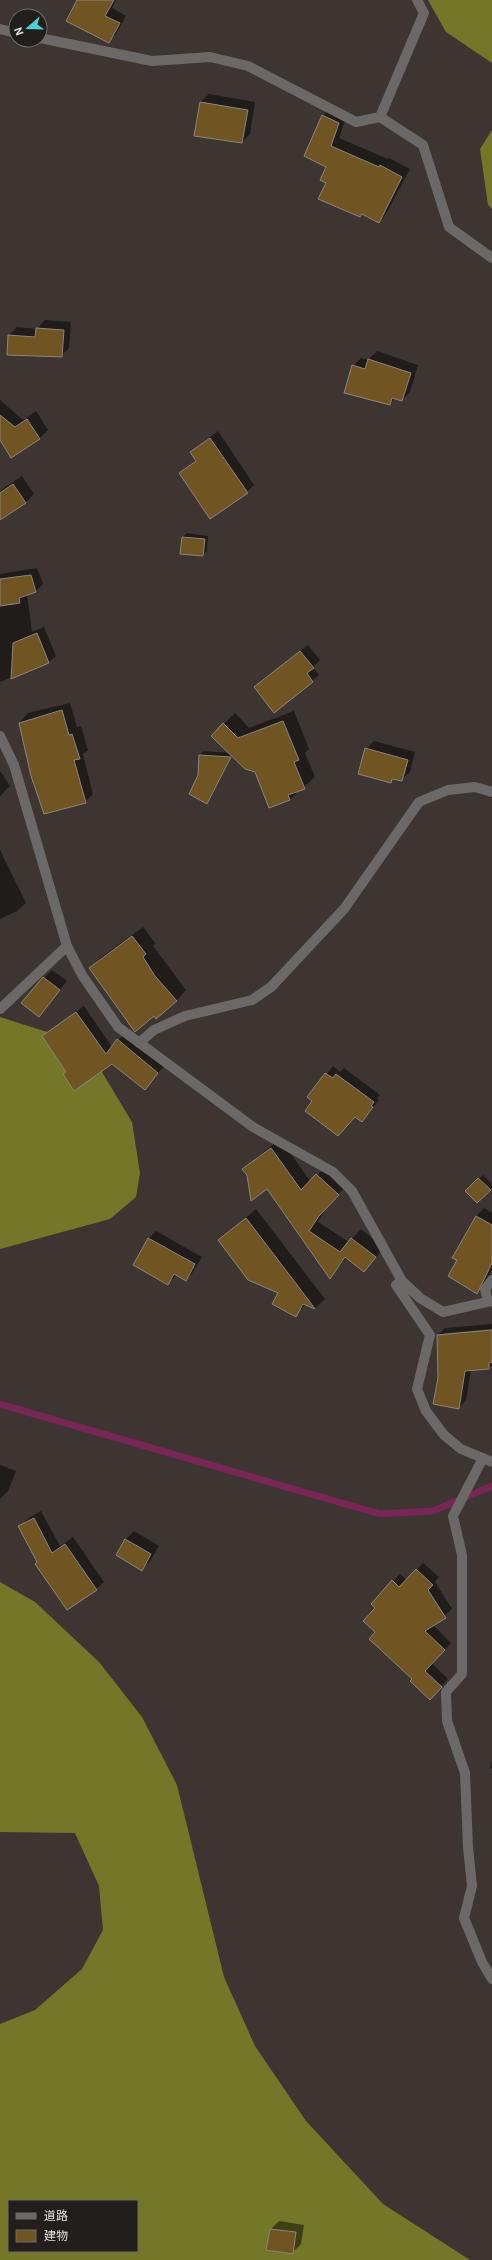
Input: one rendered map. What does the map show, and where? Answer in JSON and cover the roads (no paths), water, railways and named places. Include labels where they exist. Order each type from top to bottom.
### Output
[{"type":"street","points":[[380,117],[424,13],[417,0]]},
{"type":"street","points":[[48,40],[152,61],[210,57],[248,66],[356,122],[380,117],[423,145],[449,227],[492,258]]},
{"type":"street","points":[[0,736],[14,765],[67,946],[82,975],[118,1027],[253,1127],[333,1172],[352,1191],[402,1281],[420,1298],[443,1312],[490,1301],[485,1289],[492,1280]]},
{"type":"street","points":[[139,1043],[154,1030],[185,1016],[252,1000],[271,987],[344,909],[420,802],[448,790],[475,787],[492,792]]},
{"type":"street","points":[[0,1009],[67,946]]},
{"type":"street","points":[[402,1281],[396,1285],[430,1335],[417,1389],[426,1412],[444,1435],[461,1449],[487,1460],[453,1516],[462,1555],[462,1674],[446,1692],[447,1721],[465,1773],[468,1847],[472,1886],[464,1918],[482,1962],[492,1978]]},
{"type":"waterway","points":[[0,1404],[380,1514],[433,1511],[492,1486]]}]
